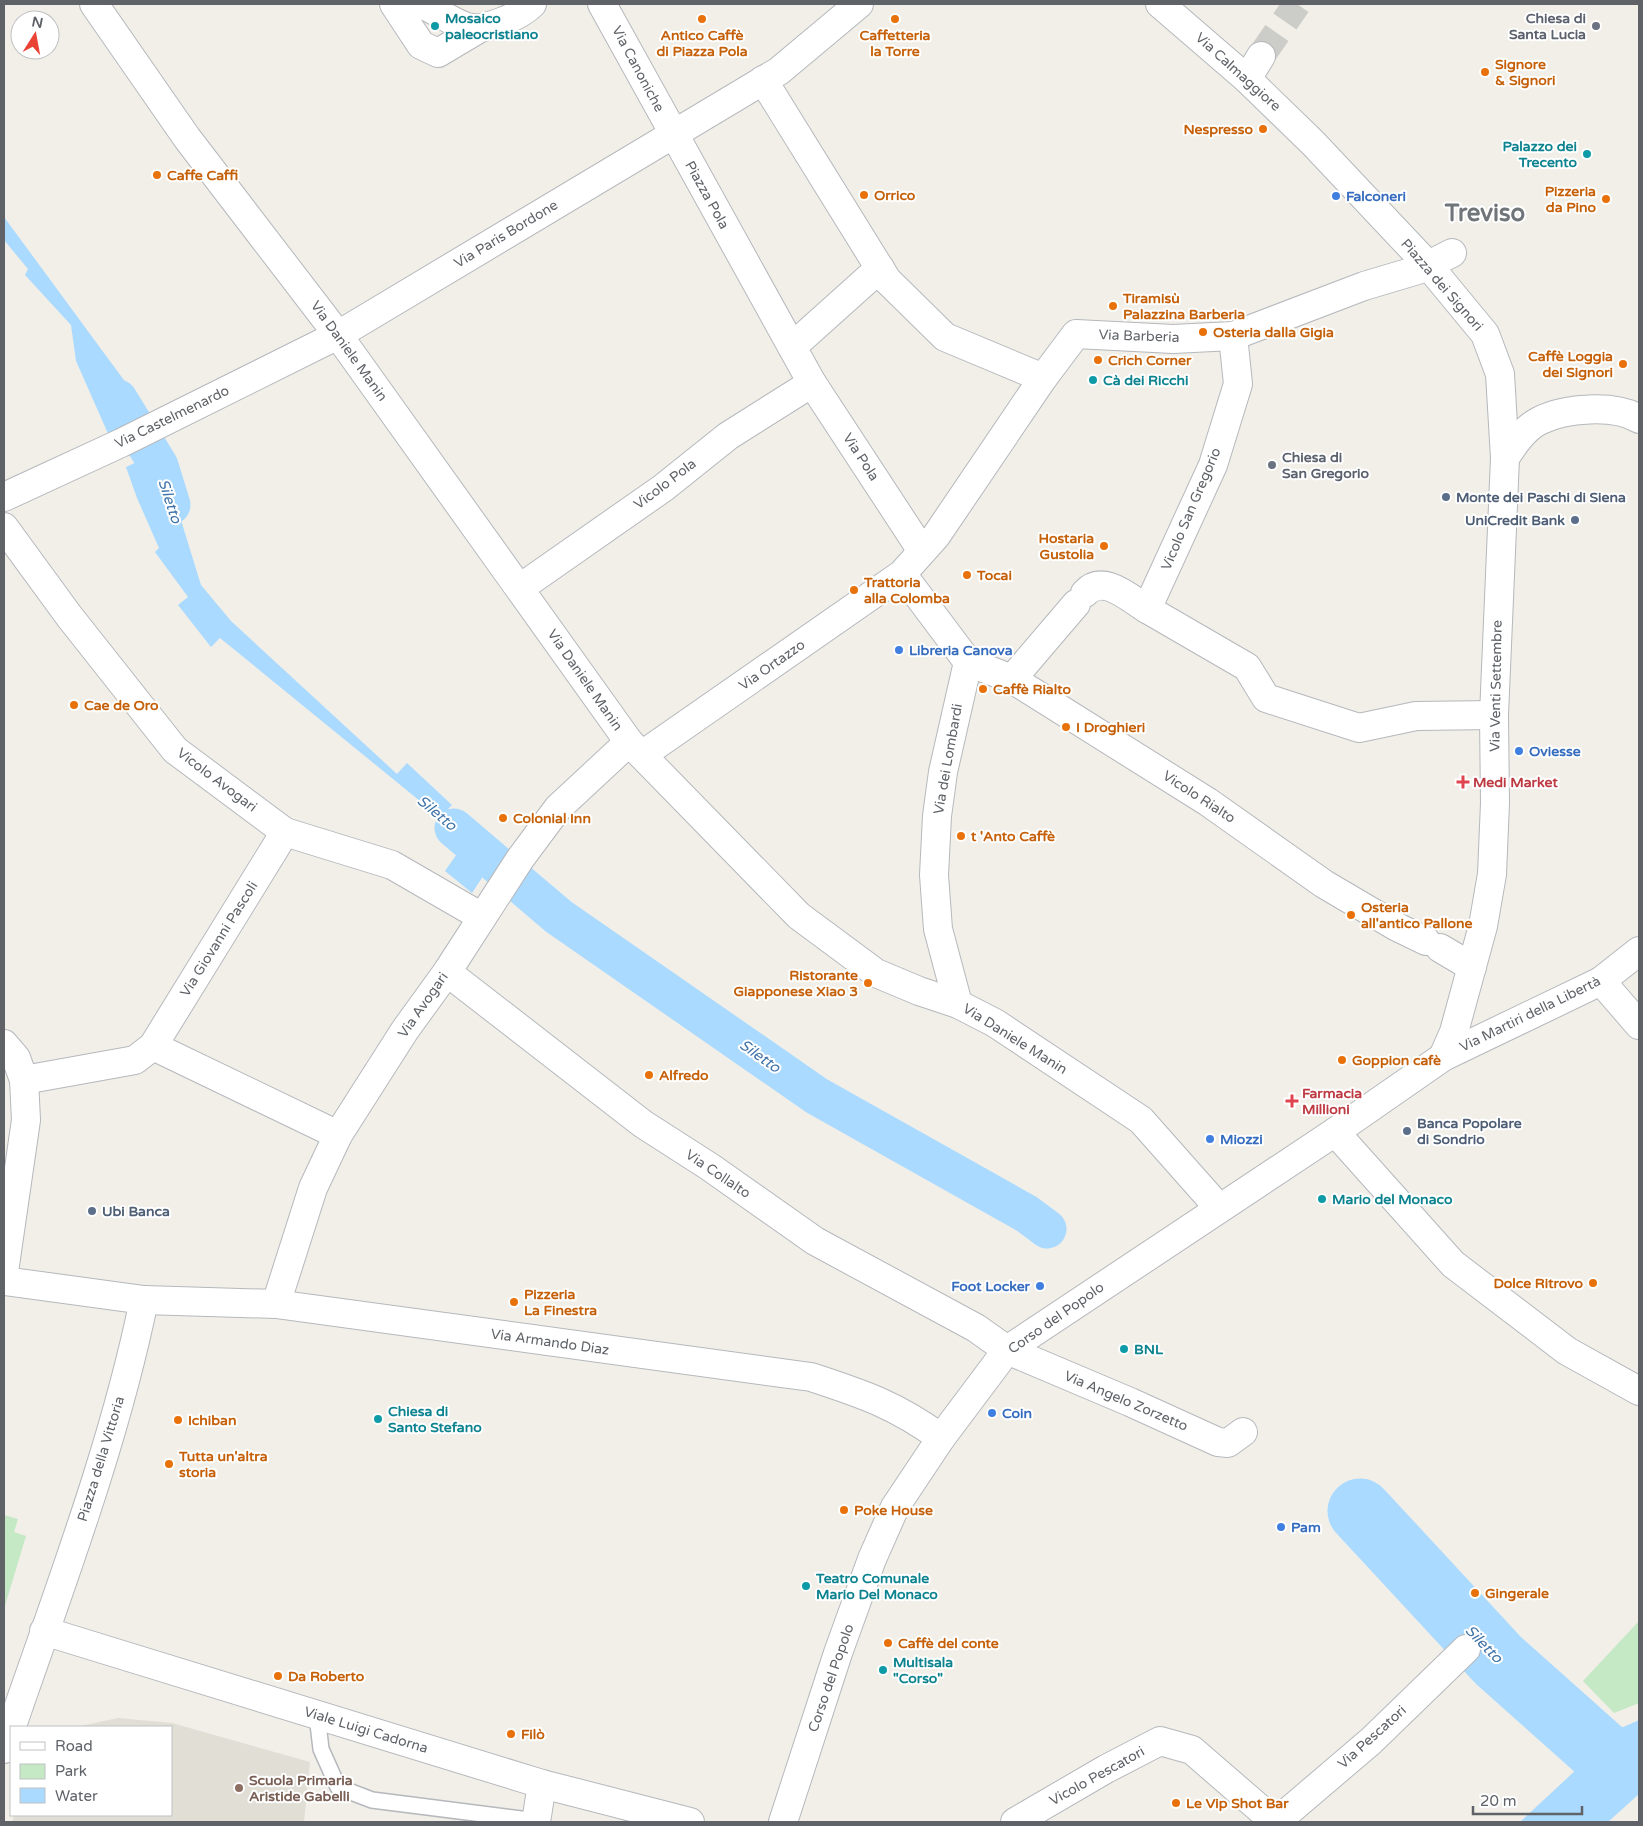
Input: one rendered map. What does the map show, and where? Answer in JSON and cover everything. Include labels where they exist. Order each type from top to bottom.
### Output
[{"type":"street","name":"Via Daniele Manin","points":[[94,4],[187,138],[338,334],[636,749],[799,916],[876,972],[919,991],[958,1004],[995,1023],[1141,1120],[1219,1208]]},
{"type":"street","points":[[394,4],[421,45],[438,53],[480,28],[507,19],[526,10],[532,4]]},
{"type":"street","points":[[421,4],[467,27],[480,28]]},
{"type":"street","name":"Via Canoniche","points":[[602,4],[674,134]]},
{"type":"street","points":[[674,134],[771,75],[859,4]]},
{"type":"street","name":"Via Calmaggiore","points":[[1160,4],[1254,68],[1313,143]]},
{"type":"street","points":[[771,75],[883,274],[945,337],[1042,378]]},
{"type":"street","name":"Via Paris Bordone","points":[[338,334],[674,134]]},
{"type":"street","name":"Piazza Pola","points":[[674,134],[802,364]]},
{"type":"street","name":"Piazza dei Signori","points":[[1313,143],[1428,265],[1485,334],[1500,374],[1505,458]]},
{"type":"street","name":"Via Barberia","points":[[922,550],[936,536],[1042,378],[1076,334],[1173,339],[1233,336],[1364,286],[1428,265],[1452,253]]},
{"type":"street","points":[[802,364],[883,274]]},
{"type":"street","name":"Via Castelmenardo","points":[[4,497],[121,443],[338,334]]},
{"type":"street","name":"Vicolo San Gregorio","points":[[1147,609],[1213,465],[1238,384],[1233,336]]},
{"type":"street","name":"Via Pola","points":[[802,364],[922,550]]},
{"type":"street","name":"Vicolo Pola","points":[[520,588],[663,488],[728,436],[802,364]]},
{"type":"street","points":[[1505,458],[1518,438],[1538,421],[1562,414],[1610,410],[1630,413],[1639,419]]},
{"type":"street","name":"Via Venti Settembre","points":[[1443,1057],[1454,1032],[1483,926],[1492,874],[1495,803],[1494,715],[1505,458]]},
{"type":"street","name":"Vicolo Avogari","points":[[4,527],[69,616],[176,750],[285,832],[392,865],[487,910]]},
{"type":"street","name":"Via Ortazzo","points":[[636,749],[902,574],[922,550]]},
{"type":"street","points":[[902,574],[968,662]]},
{"type":"street","points":[[1012,678],[1080,599],[1096,584],[1105,584],[1247,667],[1266,698],[1359,728],[1416,716],[1494,715]]},
{"type":"street","name":"Vicolo Rialto","points":[[968,662],[1012,678],[1208,802],[1324,884],[1396,927],[1472,967]]},
{"type":"street","name":"Via dei Lombardi","points":[[958,1004],[938,930],[934,874],[937,816],[943,772],[968,662]]},
{"type":"street","name":"Via Avogari","points":[[276,1304],[313,1188],[338,1135],[404,1030],[447,972],[520,859],[558,808],[636,749]]},
{"type":"street","name":"Via Giovanni Pascoli","points":[[24,1080],[135,1060],[154,1046],[285,832]]},
{"type":"street","name":"Via Martiri della Libertà","points":[[1443,1057],[1601,981],[1639,951]]},
{"type":"street","name":"Via Collalto","points":[[447,972],[643,1124],[710,1167],[814,1242],[976,1328],[1007,1350]]},
{"type":"street","points":[[1601,981],[1639,1025]]},
{"type":"street","points":[[4,1044],[16,1058],[24,1080],[26,1120],[4,1272]]},
{"type":"street","points":[[154,1046],[338,1135]]},
{"type":"street","name":"Corso del Popolo","points":[[783,1822],[838,1653],[872,1559],[895,1506],[941,1438],[1007,1350],[1335,1132],[1443,1057]]},
{"type":"street","points":[[1335,1132],[1453,1264],[1469,1278],[1567,1351],[1639,1391]]},
{"type":"street","points":[[4,1281],[144,1300]]},
{"type":"street","name":"Via Armando Diaz","points":[[144,1300],[276,1304],[811,1377],[869,1396],[911,1416],[941,1438]]},
{"type":"street","name":"Piazza della Vittoria","points":[[12,1726],[115,1414],[134,1349],[144,1300]]},
{"type":"street","name":"Via Angelo Zorzetto","points":[[1007,1350],[1218,1442],[1228,1443],[1243,1432]]},
{"type":"street","name":"Viale Luigi Cadorna","points":[[44,1631],[542,1784],[690,1822]]},
{"type":"street","name":"Via Pescatori","points":[[1276,1822],[1371,1740],[1466,1649]]},
{"type":"street","name":"Piazza della Vittoria","points":[[4,1749],[10,1731]]},
{"type":"street","name":"Vicolo Pescatori","points":[[1015,1822],[1106,1768],[1160,1741],[1192,1750],[1276,1822]]},
{"type":"street","points":[[536,1822],[542,1784]]},
{"type":"lane","points":[[317,1715],[321,1750],[338,1787],[372,1800],[536,1822]]},
{"type":"shaded area","name":"Scuola Primaria Aristide Gabelli","points":[[118,1718],[172,1723],[310,1762],[304,1822],[12,1822],[14,1816],[172,1816],[172,1726],[81,1726]]},
{"type":"green space","points":[[4,1515],[18,1519],[14,1532],[26,1536],[4,1609]]},
{"type":"green space","points":[[1639,1621],[1639,1703],[1614,1713],[1583,1681]]},
{"type":"water","points":[[4,217],[154,421],[110,438],[76,361],[71,325],[25,275],[28,269],[4,240]]},
{"type":"water","points":[[164,449],[176,504],[201,585],[231,621],[397,774],[407,763],[452,805],[448,809],[495,858],[472,893],[445,871],[463,845],[453,838],[458,832],[220,638],[211,647],[178,605],[188,597],[155,552],[159,548],[137,498],[126,467]]},
{"type":"water","points":[[1639,1720],[1639,1794],[1608,1822],[1520,1822],[1621,1728]]},
{"type":"waterway","name":"Siletto","points":[[118,399],[159,466],[171,505]]},
{"type":"waterway","name":"Siletto","points":[[454,828],[559,917],[817,1096],[1027,1214],[1047,1229]]},
{"type":"waterway","name":"Siletto","points":[[1360,1511],[1498,1660],[1618,1767]]},
{"type":"tunnel","points":[[1261,56],[1297,4]]},
{"type":"place","name":"Antico Caffè di Piazza Pola","points":[[702,19]]},
{"type":"place","name":"Caffetteria la Torre","points":[[895,19]]},
{"type":"place","name":"Mosaico paleocristiano","points":[[435,26]]},
{"type":"place","name":"Chiesa di Santa Lucia","points":[[1596,26]]},
{"type":"place","name":"Signore & Signori","points":[[1485,72]]},
{"type":"place","name":"Nespresso","points":[[1263,129]]},
{"type":"place","name":"Palazzo dei Trecento","points":[[1587,154]]},
{"type":"place","name":"Caffe Caffi","points":[[157,175]]},
{"type":"place","name":"Orrico","points":[[864,195]]},
{"type":"place","name":"Falconeri","points":[[1336,196]]},
{"type":"place","name":"Pizzeria da Pino","points":[[1606,199]]},
{"type":"place","name":"Tiramisù Palazzina Barberia","points":[[1113,306]]},
{"type":"place","name":"Osteria dalla Gigia","points":[[1203,332]]},
{"type":"place","name":"Crich Corner","points":[[1098,360]]},
{"type":"place","name":"Caffè Loggia dei Signori","points":[[1623,364]]},
{"type":"place","name":"Cà dei Ricchi","points":[[1093,380]]},
{"type":"place","name":"Chiesa di San Gregorio","points":[[1272,465]]},
{"type":"place","name":"Monte dei Paschi di Siena","points":[[1446,497]]},
{"type":"place","name":"UniCredit Bank","points":[[1575,520]]},
{"type":"place","name":"Hostaria Gustolia","points":[[1104,546]]},
{"type":"place","name":"Tocai","points":[[967,575]]},
{"type":"place","name":"Trattoria alla Colomba","points":[[854,590]]},
{"type":"place","name":"Libreria Canova","points":[[899,650]]},
{"type":"place","name":"Caffè Rialto","points":[[983,689]]},
{"type":"place","name":"Cae de Oro","points":[[74,705]]},
{"type":"place","name":"I Droghieri","points":[[1066,727]]},
{"type":"place","name":"Oviesse","points":[[1519,751]]},
{"type":"place","name":"Medi Market","points":[[1463,782]]},
{"type":"place","name":"Colonial Inn","points":[[503,818]]},
{"type":"place","name":"t 'Anto Caffè","points":[[961,836]]},
{"type":"place","name":"Osteria all'antico Pallone","points":[[1351,915]]},
{"type":"place","name":"Ristorante Giapponese Xiao 3","points":[[868,983]]},
{"type":"place","name":"Goppion cafè","points":[[1342,1060]]},
{"type":"place","name":"Alfredo","points":[[649,1075]]},
{"type":"place","name":"Farmacia Millioni","points":[[1292,1101]]},
{"type":"place","name":"Banca Popolare di Sondrio","points":[[1407,1131]]},
{"type":"place","name":"Miozzi","points":[[1210,1139]]},
{"type":"place","name":"Mario del Monaco","points":[[1322,1199]]},
{"type":"place","name":"Ubi Banca","points":[[92,1211]]},
{"type":"place","name":"Dolce Ritrovo","points":[[1593,1283]]},
{"type":"place","name":"Foot Locker","points":[[1040,1286]]},
{"type":"place","name":"Pizzeria La Finestra","points":[[514,1302]]},
{"type":"place","name":"BNL","points":[[1124,1349]]},
{"type":"place","name":"Coin","points":[[992,1413]]},
{"type":"place","name":"Chiesa di Santo Stefano","points":[[378,1419]]},
{"type":"place","name":"Ichiban","points":[[178,1420]]},
{"type":"place","name":"Tutta un'altra storia","points":[[169,1464]]},
{"type":"place","name":"Poke House","points":[[844,1510]]},
{"type":"place","name":"Pam","points":[[1281,1527]]},
{"type":"place","name":"Teatro Comunale Mario Del Monaco","points":[[806,1586]]},
{"type":"place","name":"Gingerale","points":[[1475,1593]]},
{"type":"place","name":"Caffè del conte","points":[[888,1643]]},
{"type":"place","name":"Multisala \"Corso\"","points":[[883,1670]]},
{"type":"place","name":"Da Roberto","points":[[278,1676]]},
{"type":"place","name":"Filò","points":[[511,1734]]},
{"type":"place","name":"Scuola Primaria Aristide Gabelli","points":[[239,1788]]},
{"type":"place","name":"Le Vip Shot Bar","points":[[1176,1803]]},
{"type":"district","name":"Treviso","points":[[1485,213]]}]
